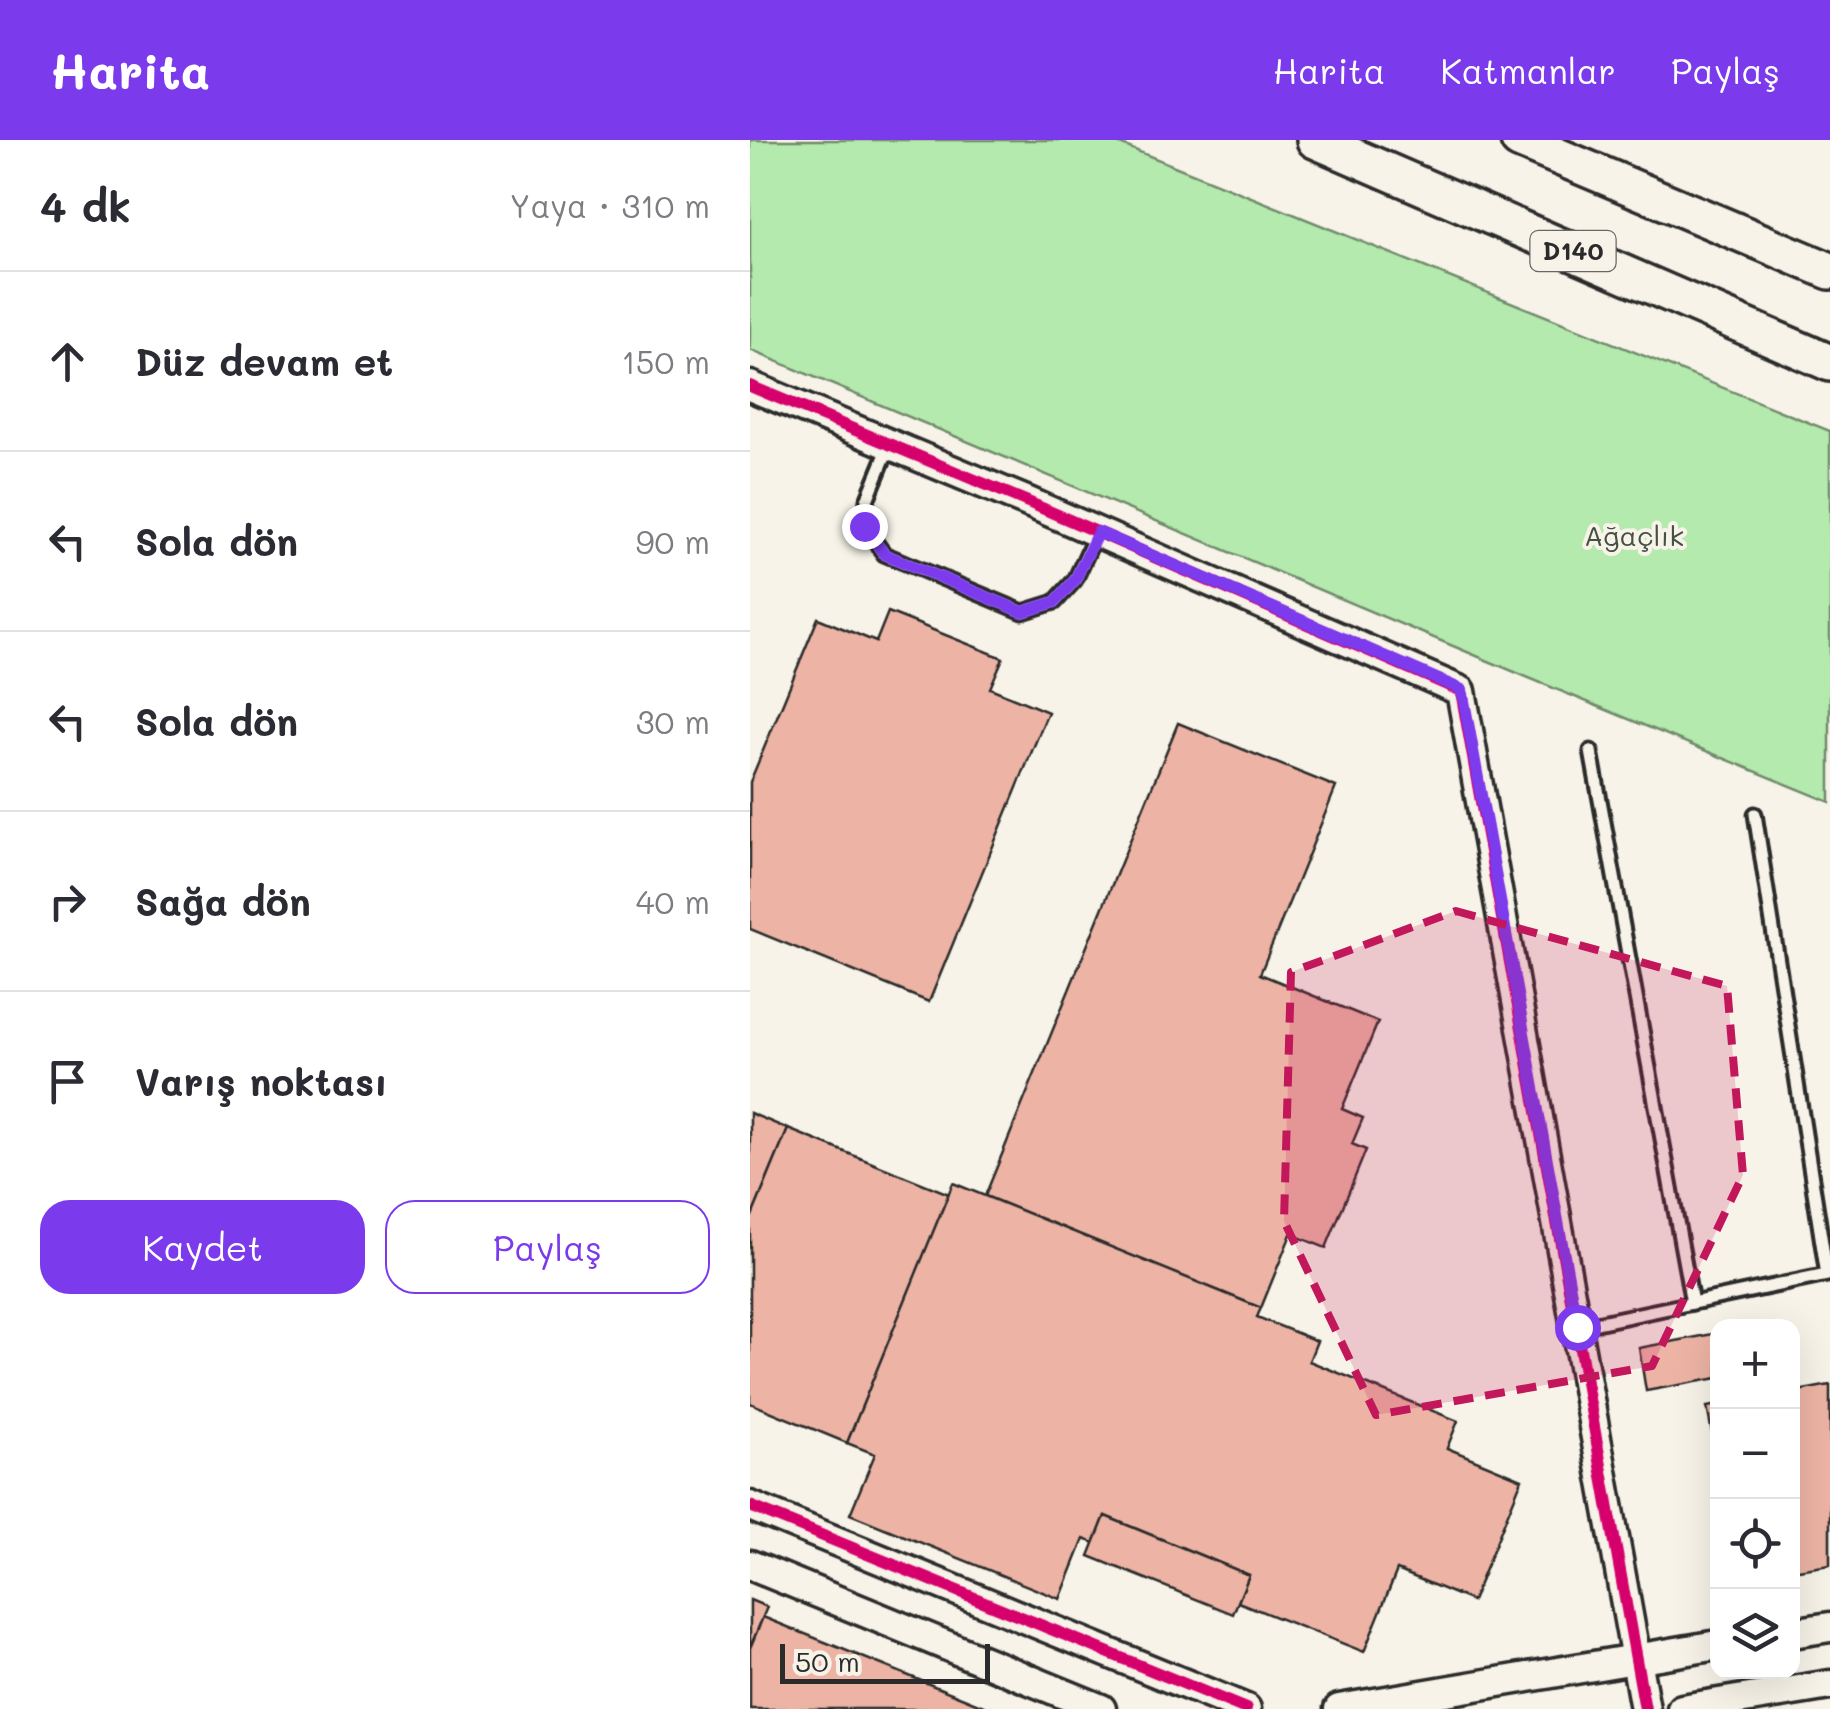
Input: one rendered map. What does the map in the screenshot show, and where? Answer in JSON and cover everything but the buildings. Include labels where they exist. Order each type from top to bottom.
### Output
[{"type":"highway","name":"D140","points":[[1315,140],[1830,363]]},
{"type":"highway","points":[[1519,140],[1830,272]]},
{"type":"street","points":[[750,386],[1462,690],[1645,1709]]},
{"type":"street","points":[[750,1506],[1246,1709]]},
{"type":"street","points":[[750,1565],[1100,1709]]},
{"type":"street","points":[[1800,1632],[1830,1628]]},
{"type":"street","points":[[1339,1709],[1710,1646]]},
{"type":"street","points":[[1682,1709],[1830,1684]]},
{"type":"lane","points":[[890,444],[867,500],[864,526],[884,554],[918,569],[1023,612],[1055,602],[1075,580],[1098,532]]},
{"type":"lane","points":[[1591,751],[1692,1303]]},
{"type":"lane","points":[[1577,1327],[1827,1276],[1755,814]]},
{"type":"highlighted area","points":[[1456,911],[1727,986],[1743,1175],[1652,1366],[1376,1415],[1284,1221],[1291,972]]},
{"type":"green space","name":"Ağaçlık","points":[[750,140],[1110,140],[1830,431],[1830,802],[750,350]]},
{"type":"cycle path","points":[[750,386],[1461,691],[1645,1709]]},
{"type":"cycle path","points":[[750,1506],[1246,1709]]},
{"type":"route","points":[[864,526],[884,554],[1023,612],[1055,602],[1075,580],[1098,532],[1462,690],[1577,1327]]}]
